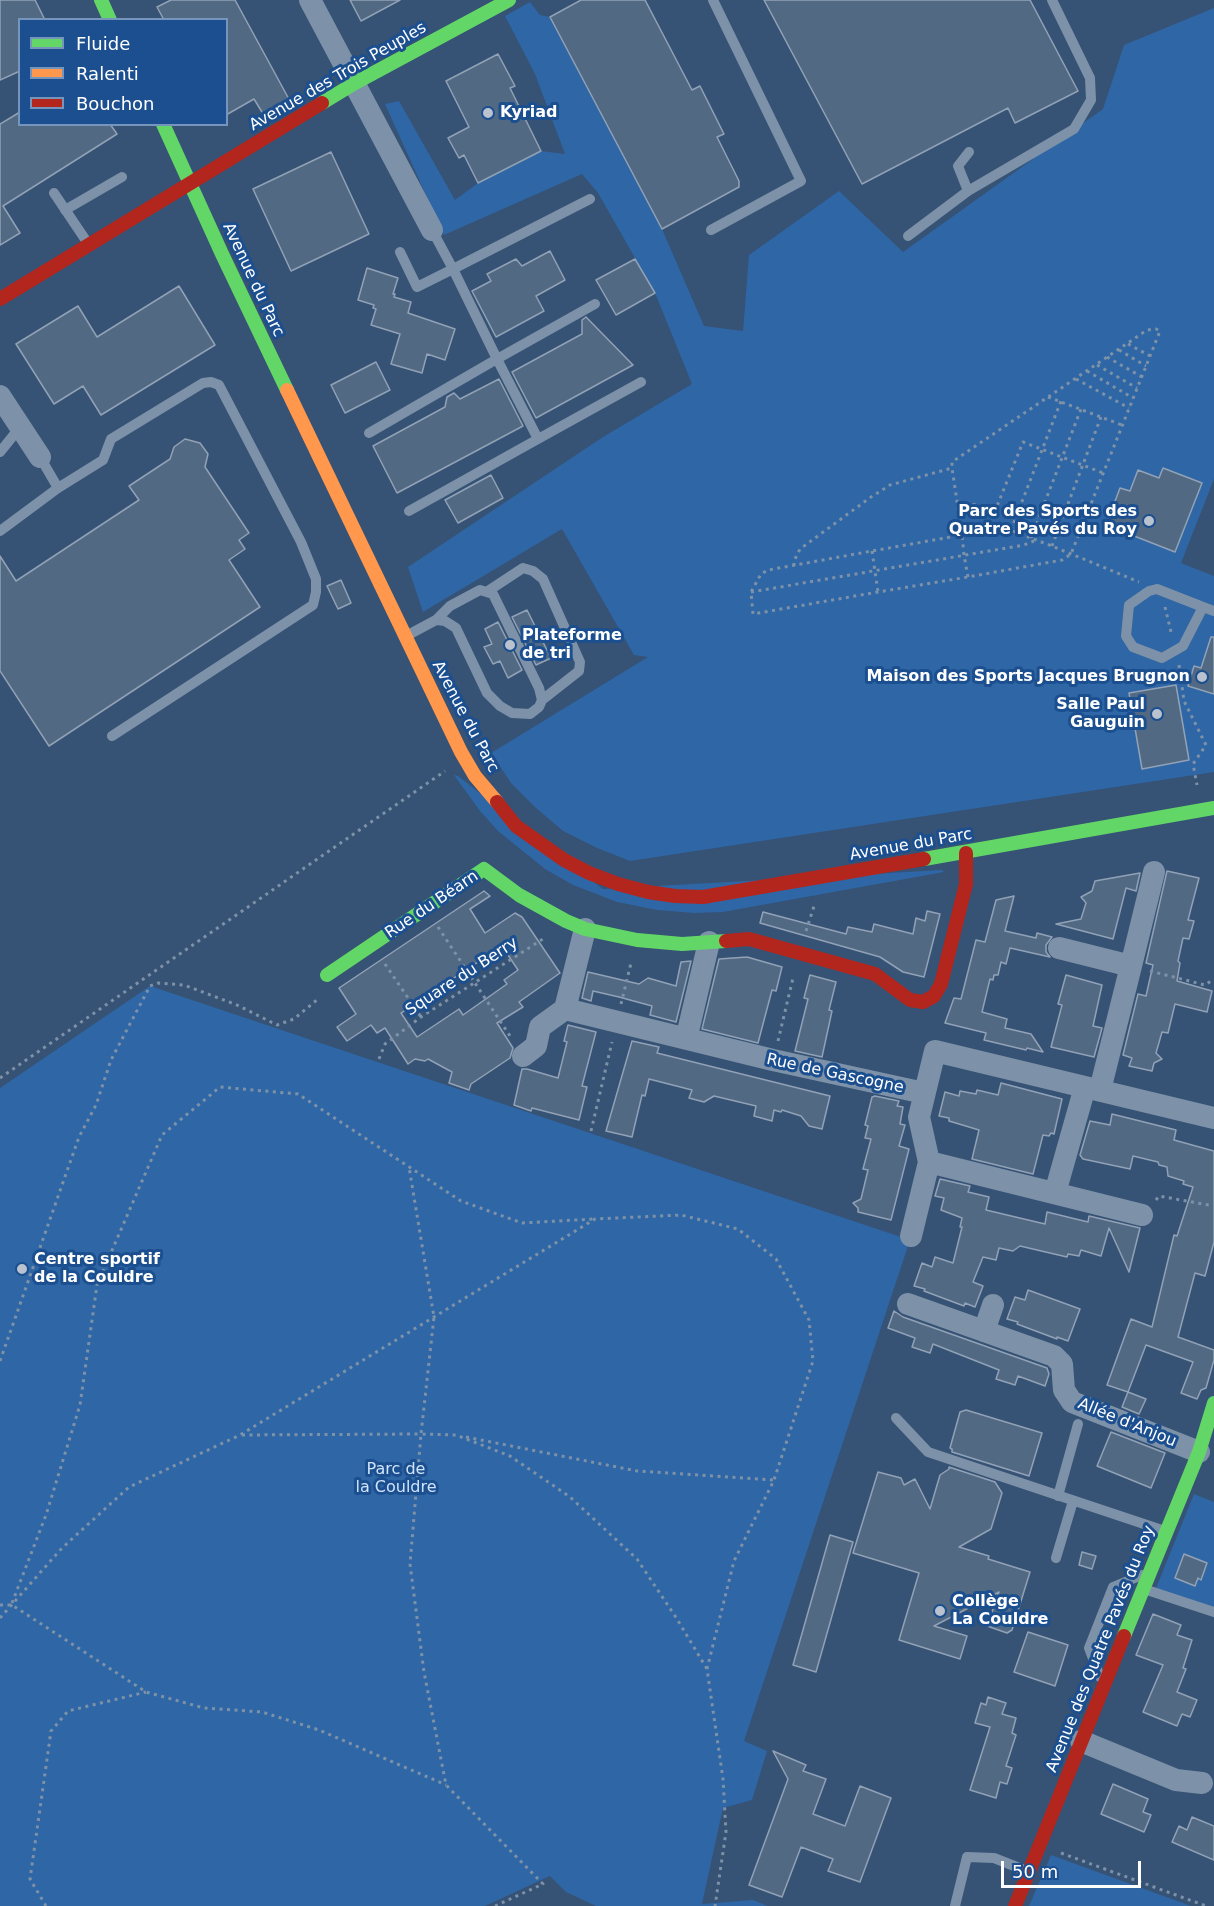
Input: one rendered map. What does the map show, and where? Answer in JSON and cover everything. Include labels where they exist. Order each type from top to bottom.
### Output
[{"type":"street","points":[[101,0],[109,18]]},
{"type":"street","points":[[310,0],[432,230]]},
{"type":"street","name":"Avenue des Trois Peuples","points":[[0,299],[355,83],[509,0]]},
{"type":"street","name":"Avenue du Parc","points":[[164,126],[222,254],[464,758],[475,776],[516,826],[564,860],[589,873],[648,892],[703,897],[1214,808]]},
{"type":"street","points":[[0,396],[40,457]]},
{"type":"street","name":"Rue du Béarn","points":[[327,975],[484,869],[519,895],[575,925],[636,940],[682,944],[749,939],[875,974],[910,1000],[923,1002],[934,996],[940,984],[966,884],[966,853]]},
{"type":"street","points":[[1055,1193],[1093,1089],[1131,966],[1154,872]]},
{"type":"street","points":[[523,1056],[536,1046],[540,1027],[565,1009],[575,925]]},
{"type":"street","points":[[689,1027],[709,942]]},
{"type":"street","points":[[1059,948],[1131,966]]},
{"type":"street","name":"Rue de Gascogne","points":[[565,1009],[773,1060],[924,1093],[935,1051],[1214,1118]]},
{"type":"street","points":[[911,1236],[930,1162],[919,1117],[924,1093]]},
{"type":"street","points":[[930,1162],[1142,1215]]},
{"type":"street","name":"Allée d'Anjou","points":[[908,1304],[1054,1356],[1062,1364],[1064,1390],[1072,1402],[1199,1452]]},
{"type":"street","points":[[984,1331],[993,1305]]},
{"type":"street","name":"Avenue des Quatre Pavés du Roy","points":[[1015,1906],[1168,1532],[1199,1452],[1214,1403]]},
{"type":"street","points":[[1081,1741],[1176,1780],[1202,1783]]},
{"type":"lane","points":[[711,230],[801,181],[713,0]]},
{"type":"lane","points":[[908,236],[968,191],[1074,129],[1091,100],[1090,78],[1052,0]]},
{"type":"lane","points":[[968,191],[958,166],[969,152]]},
{"type":"lane","points":[[65,210],[122,177]]},
{"type":"lane","points":[[54,193],[89,245]]},
{"type":"lane","points":[[400,252],[417,287],[590,199]]},
{"type":"lane","points":[[432,230],[538,439]]},
{"type":"lane","points":[[369,433],[595,304]]},
{"type":"lane","points":[[0,531],[58,488],[103,460],[111,439],[203,383],[211,382],[219,385],[223,391],[301,542],[316,579],[313,605],[112,736]]},
{"type":"lane","points":[[409,511],[641,382]]},
{"type":"lane","points":[[0,451],[21,426]]},
{"type":"lane","points":[[40,457],[58,488]]},
{"type":"lane","points":[[436,620],[445,621],[456,628],[487,693],[512,713],[530,714],[539,707],[542,700],[579,671],[580,662],[543,579],[533,571],[523,568],[488,591]]},
{"type":"lane","points":[[1157,589],[1170,594],[1209,608],[1183,646],[1176,651],[1162,658],[1133,647],[1126,636],[1130,605],[1149,591],[1157,589]]},
{"type":"lane","points":[[405,637],[436,620],[450,606],[480,590],[488,591],[493,594],[542,700]]},
{"type":"lane","points":[[896,1418],[928,1452],[1168,1532]]},
{"type":"lane","points":[[1058,1496],[1078,1424]]},
{"type":"lane","points":[[1056,1558],[1073,1500]]},
{"type":"lane","points":[[1103,1687],[1089,1648],[1113,1587],[1151,1571]]},
{"type":"lane","points":[[1144,1589],[1214,1612]]},
{"type":"lane","points":[[955,1906],[967,1857],[994,1858],[1030,1871]]},
{"type":"path","points":[[968,576],[964,555],[962,535],[952,468],[952,462],[1148,330],[1160,331],[1071,554],[1062,560],[753,614],[751,592],[761,574],[768,570],[794,566],[962,535],[1002,527],[1052,546],[1071,554],[1157,589]]},
{"type":"path","points":[[1128,344],[1150,357]]},
{"type":"path","points":[[1118,350],[1146,366]]},
{"type":"path","points":[[1107,357],[1142,377]]},
{"type":"path","points":[[1096,364],[1137,387]]},
{"type":"path","points":[[1086,371],[1133,398]]},
{"type":"path","points":[[1076,379],[1129,408]]},
{"type":"path","points":[[1048,397],[1122,425]]},
{"type":"path","points":[[1011,530],[1061,401]]},
{"type":"path","points":[[1031,538],[1081,409]]},
{"type":"path","points":[[1052,546],[1101,417]]},
{"type":"path","points":[[958,508],[977,504],[995,511],[1023,442],[1103,473]]},
{"type":"path","points":[[794,566],[800,549],[890,485],[952,468]]},
{"type":"path","points":[[751,592],[1024,545],[1036,540]]},
{"type":"path","points":[[872,551],[878,592]]},
{"type":"path","points":[[1170,594],[1165,608],[1176,651],[1184,700],[1206,745],[1193,764],[1197,785],[1205,783]]},
{"type":"path","points":[[0,1078],[464,758]]},
{"type":"path","points":[[776,1048],[800,952],[822,878]]},
{"type":"path","points":[[426,908],[523,1056]]},
{"type":"path","name":"Square du Berry","points":[[379,1059],[385,1044],[421,1017],[557,930],[575,925]]},
{"type":"path","points":[[372,945],[421,1017]]},
{"type":"path","points":[[1131,966],[1205,985],[1214,979]]},
{"type":"path","points":[[0,1360],[79,1137],[96,1106],[111,1060],[150,986],[158,983],[184,985],[237,1005],[277,1025],[294,1018],[320,998],[327,975]]},
{"type":"path","points":[[12,1605],[46,1515],[80,1405],[97,1285],[162,1135],[220,1087],[298,1094],[461,1201],[522,1223],[681,1215],[738,1229],[776,1259],[809,1320],[813,1361],[774,1480],[734,1561],[707,1669],[723,1779],[726,1832],[715,1906]]},
{"type":"path","points":[[409,1167],[434,1317],[410,1564],[424,1672],[446,1785]]},
{"type":"path","points":[[1142,1215],[1159,1196],[1214,1206]]},
{"type":"path","points":[[0,1618],[62,1548],[129,1487],[240,1435],[595,1219]]},
{"type":"path","points":[[240,1435],[456,1435],[636,1470],[774,1480]]},
{"type":"path","points":[[456,1435],[510,1456],[561,1491],[637,1559],[707,1669]]},
{"type":"path","points":[[0,1605],[12,1605],[146,1692],[204,1708],[262,1712],[319,1730],[446,1785],[543,1884],[495,1906]]},
{"type":"path","points":[[46,1906],[30,1879],[51,1731],[68,1711],[146,1692]]},
{"type":"path","points":[[1039,1845],[1206,1906]]},
{"type":"green space","points":[[530,2],[540,15],[550,17],[662,229],[704,326],[743,331],[749,255],[839,191],[903,252],[1103,109],[1124,45],[1214,8],[1214,479],[1181,563],[1214,576],[1214,772],[630,861],[563,831],[511,783],[491,753],[648,657],[634,655],[562,529],[423,612],[408,567],[603,437],[692,384],[655,293],[598,193],[582,174],[444,235],[385,104],[399,101],[455,200],[478,183],[541,151],[565,154],[535,74],[505,16]]},
{"type":"green space","points":[[454,775],[603,889],[942,870],[944,872],[723,912],[694,913],[657,910],[617,902],[573,885],[545,869],[498,831]]},
{"type":"green space","name":"Parc de la Couldre","points":[[150,986],[910,1240],[744,1741],[767,1751],[752,1800],[723,1808],[702,1904],[753,1900],[768,1906],[596,1906],[566,1892],[550,1876],[485,1906],[0,1906],[0,1088]]},
{"type":"green space","points":[[1194,1494],[1214,1502],[1214,1607],[1156,1588]]},
{"type":"green space","points":[[1051,1855],[1191,1906],[1029,1906]]},
{"type":"building","points":[[0,0],[35,0],[44,18],[18,18],[18,72],[0,80]]},
{"type":"building","points":[[171,0],[235,0],[290,101],[265,117],[254,99],[228,114],[228,18],[163,18],[157,7]]},
{"type":"building","points":[[350,0],[400,0],[361,21]]},
{"type":"building","points":[[581,0],[645,0],[692,90],[700,86],[724,134],[717,137],[739,181],[739,187],[662,229],[550,17]]},
{"type":"building","points":[[764,0],[1030,0],[1078,91],[1015,123],[1008,108],[862,184]]},
{"type":"building","points":[[498,54],[515,86],[510,88],[541,151],[478,183],[464,155],[459,158],[448,138],[469,127],[446,81]]},
{"type":"building","points":[[18,113],[18,126],[111,126],[117,134],[3,206],[20,233],[0,245],[0,124]]},
{"type":"building","points":[[331,152],[369,234],[291,271],[253,189]]},
{"type":"building","points":[[550,251],[565,280],[536,296],[544,311],[496,337],[472,291],[491,281],[487,274],[516,259],[522,266]]},
{"type":"building","points":[[635,259],[655,293],[616,315],[596,280]]},
{"type":"building","points":[[367,268],[398,278],[393,294],[395,294],[394,297],[411,302],[408,313],[455,329],[445,360],[427,354],[422,373],[391,364],[400,334],[371,325],[376,309],[373,308],[374,305],[358,300]]},
{"type":"building","points":[[179,286],[215,345],[101,415],[83,386],[54,404],[16,344],[78,306],[97,337]]},
{"type":"building","points":[[586,317],[633,365],[536,418],[512,372],[582,334],[582,320]]},
{"type":"building","points":[[376,362],[390,390],[345,413],[331,385]]},
{"type":"building","points":[[499,379],[523,426],[397,493],[373,446],[445,407],[447,397],[454,393],[460,399]]},
{"type":"building","points":[[185,439],[200,443],[208,454],[205,467],[249,533],[239,540],[245,549],[229,560],[260,607],[49,746],[0,671],[0,556],[16,581],[139,500],[129,486],[170,459],[174,447]]},
{"type":"building","points":[[1163,468],[1202,483],[1175,552],[1106,525],[1120,488],[1130,491],[1138,470],[1159,478]]},
{"type":"building","points":[[491,475],[503,498],[458,523],[445,500]]},
{"type":"building","points":[[341,580],[351,603],[338,609],[327,586]]},
{"type":"building","points":[[527,610],[551,658],[536,665],[512,617]]},
{"type":"building","points":[[498,622],[522,670],[508,678],[500,661],[493,664],[484,647],[492,644],[485,629]]},
{"type":"building","name":"Maison des Sports Jacques Brugnon","points":[[1211,637],[1214,637],[1214,694],[1188,686],[1194,666],[1201,668]]},
{"type":"building","name":"Salle Paul Gauguin","points":[[1176,685],[1189,760],[1142,769],[1129,693]]},
{"type":"building","points":[[1167,871],[1199,878],[1188,920],[1194,921],[1189,939],[1183,938],[1177,981],[1212,991],[1207,1012],[1175,1004],[1168,1033],[1162,1032],[1156,1053],[1162,1059],[1154,1063],[1152,1071],[1129,1066],[1132,1058],[1123,1055],[1138,994],[1146,996],[1153,965],[1146,963]]},
{"type":"building","points":[[1140,873],[1136,891],[1126,888],[1113,939],[1056,924],[1081,919],[1086,903],[1081,897],[1092,891],[1095,881]]},
{"type":"building","points":[[484,891],[490,896],[470,909],[485,933],[515,913],[522,917],[560,973],[519,1002],[523,1007],[497,1023],[513,1048],[510,1058],[471,1084],[469,1090],[449,1083],[452,1072],[428,1059],[425,1061],[415,1059],[408,1064],[385,1028],[377,1033],[371,1025],[347,1041],[337,1027],[356,1014],[339,988]],"holes":[[[502,946],[518,970],[504,980],[507,984],[463,1015],[459,1009],[417,1037],[401,1013]]]},
{"type":"building","points":[[1014,896],[1005,931],[1036,938],[1037,933],[1052,937],[1046,945],[1046,952],[1050,957],[1010,948],[1006,964],[1001,962],[998,975],[994,975],[993,980],[990,979],[982,1012],[1007,1019],[1005,1028],[1031,1034],[1043,1052],[984,1040],[986,1033],[945,1023],[954,998],[961,999],[976,940],[985,942],[996,900]]},
{"type":"building","points":[[927,911],[940,914],[924,977],[903,972],[880,957],[760,923],[763,912],[846,934],[848,927],[872,932],[874,924],[913,934],[916,918],[925,921]]},
{"type":"building","points":[[747,957],[782,967],[776,991],[772,990],[758,1043],[702,1029],[719,959]]},
{"type":"building","points":[[691,961],[676,1022],[650,1015],[652,1006],[619,997],[593,991],[591,1001],[582,998],[588,972],[639,984],[648,978],[676,986],[681,962]]},
{"type":"building","points":[[810,975],[836,982],[822,1057],[795,1051],[808,999],[804,998]]},
{"type":"building","points":[[1066,975],[1102,985],[1093,1026],[1102,1028],[1094,1057],[1051,1047],[1062,1005],[1058,1004]]},
{"type":"building","points":[[568,1025],[596,1032],[582,1086],[587,1087],[579,1120],[532,1108],[531,1111],[514,1105],[522,1069],[558,1078],[567,1042],[564,1041]]},
{"type":"building","points":[[632,1041],[659,1047],[657,1053],[830,1096],[822,1129],[809,1126],[801,1116],[782,1110],[781,1112],[774,1110],[772,1121],[754,1116],[756,1106],[714,1096],[704,1102],[689,1098],[692,1090],[649,1079],[645,1096],[642,1095],[632,1137],[606,1131]]},
{"type":"building","points":[[1001,1083],[1062,1099],[1054,1134],[1043,1135],[1033,1174],[972,1159],[979,1130],[939,1116],[945,1092],[959,1096],[960,1091],[976,1094],[977,1090],[998,1095]]},
{"type":"building","points":[[872,1097],[899,1101],[897,1106],[903,1107],[900,1124],[905,1125],[899,1146],[909,1149],[891,1220],[858,1212],[858,1208],[853,1203],[861,1199],[868,1170],[863,1169],[871,1139],[865,1138],[868,1126],[865,1125]]},
{"type":"building","points":[[1112,1114],[1176,1130],[1174,1140],[1214,1151],[1214,1242],[1205,1276],[1195,1273],[1178,1337],[1214,1350],[1214,1360],[1206,1388],[1201,1390],[1197,1399],[1181,1393],[1193,1362],[1146,1345],[1128,1392],[1107,1385],[1131,1319],[1152,1327],[1174,1235],[1177,1236],[1193,1187],[1183,1184],[1184,1181],[1168,1176],[1167,1167],[1159,1165],[1158,1162],[1133,1156],[1130,1169],[1083,1159],[1080,1155],[1090,1121],[1110,1125]]},
{"type":"building","points":[[940,1179],[970,1186],[968,1192],[989,1197],[986,1210],[1045,1224],[1047,1212],[1088,1222],[1089,1216],[1140,1228],[1129,1272],[1109,1228],[1101,1256],[1081,1250],[1079,1256],[1068,1254],[1067,1257],[1020,1246],[1013,1251],[999,1248],[996,1260],[983,1257],[973,1282],[983,1286],[975,1307],[965,1303],[964,1306],[924,1291],[925,1289],[914,1286],[922,1263],[932,1267],[935,1257],[953,1263],[962,1227],[960,1227],[962,1218],[941,1210],[944,1198],[935,1196]]},
{"type":"building","points":[[1028,1290],[1080,1309],[1068,1341],[1057,1337],[1057,1339],[1007,1319],[1015,1297],[1025,1300]]},
{"type":"building","points":[[894,1311],[903,1317],[1047,1368],[1049,1374],[1045,1386],[1018,1376],[1015,1385],[996,1379],[999,1370],[933,1344],[930,1353],[912,1347],[915,1338],[888,1328]]},
{"type":"building","points":[[1128,1392],[1146,1399],[1139,1414],[1122,1407]]},
{"type":"building","points":[[966,1410],[1042,1433],[1029,1476],[952,1452],[950,1448],[960,1412]]},
{"type":"building","points":[[1111,1432],[1165,1453],[1151,1488],[1097,1466]]},
{"type":"building","points":[[949,1467],[995,1482],[1002,1493],[991,1529],[959,1547],[1030,1572],[1012,1630],[1007,1633],[987,1626],[999,1592],[934,1626],[967,1636],[960,1659],[899,1640],[919,1573],[853,1553],[878,1472],[901,1478],[904,1485],[915,1479],[930,1509],[940,1475]]},
{"type":"building","points":[[830,1535],[853,1542],[816,1672],[793,1665]]},
{"type":"building","points":[[1082,1552],[1096,1556],[1092,1569],[1079,1565]]},
{"type":"building","points":[[1184,1554],[1207,1563],[1201,1580],[1198,1578],[1195,1586],[1175,1578]]},
{"type":"building","points":[[1153,1614],[1181,1625],[1177,1635],[1192,1640],[1183,1668],[1186,1669],[1177,1692],[1197,1700],[1190,1717],[1182,1714],[1177,1726],[1143,1712],[1163,1665],[1136,1655]]},
{"type":"building","points":[[1028,1632],[1068,1645],[1055,1686],[1014,1672]]},
{"type":"building","points":[[988,1697],[1006,1703],[1002,1714],[1016,1718],[1012,1733],[1016,1735],[1006,1766],[1012,1768],[1007,1784],[1000,1782],[996,1798],[970,1790],[990,1727],[975,1723],[981,1703],[986,1705]]},
{"type":"building","points":[[773,1751],[806,1765],[803,1771],[826,1779],[813,1814],[845,1826],[860,1786],[891,1798],[860,1882],[828,1871],[833,1859],[801,1847],[782,1897],[749,1885],[788,1779]]},
{"type":"building","points":[[1113,1784],[1148,1799],[1143,1812],[1151,1815],[1144,1832],[1101,1814]]},
{"type":"building","points":[[1192,1817],[1214,1826],[1214,1860],[1172,1842],[1179,1826],[1187,1830]]},
{"type":"traffic: fast","points":[[101,0],[109,18]]},
{"type":"traffic: fast","points":[[322,103],[509,0]]},
{"type":"traffic: fast","points":[[164,126],[287,390]]},
{"type":"traffic: fast","points":[[924,859],[1214,808]]},
{"type":"traffic: fast","points":[[327,975],[484,869],[519,895],[585,929],[637,940],[682,944],[726,941]]},
{"type":"traffic: fast","points":[[1124,1636],[1199,1452],[1214,1403]]},
{"type":"traffic: slow","points":[[287,390],[461,752],[475,776],[497,802]]},
{"type":"traffic: jam","points":[[0,299],[322,103]]},
{"type":"traffic: jam","points":[[497,802],[516,826],[564,860],[618,884],[675,896],[703,897],[924,859]]},
{"type":"traffic: jam","points":[[726,941],[749,939],[875,974],[910,1000],[923,1002],[934,996],[941,984],[966,884],[966,853]]},
{"type":"traffic: jam","points":[[1015,1906],[1124,1636]]},
{"type":"place","name":"Kyriad","points":[[488,113]]},
{"type":"place","name":"Parc des Sports des Quatre Pavés du Roy","points":[[1149,521]]},
{"type":"place","name":"Plateforme de tri","points":[[510,645]]},
{"type":"place","name":"Maison des Sports Jacques Brugnon","points":[[1202,677]]},
{"type":"place","name":"Salle Paul Gauguin","points":[[1157,714]]},
{"type":"place","name":"Centre sportif de la Couldre","points":[[22,1269]]},
{"type":"place","name":"Collège La Couldre","points":[[940,1611]]}]
